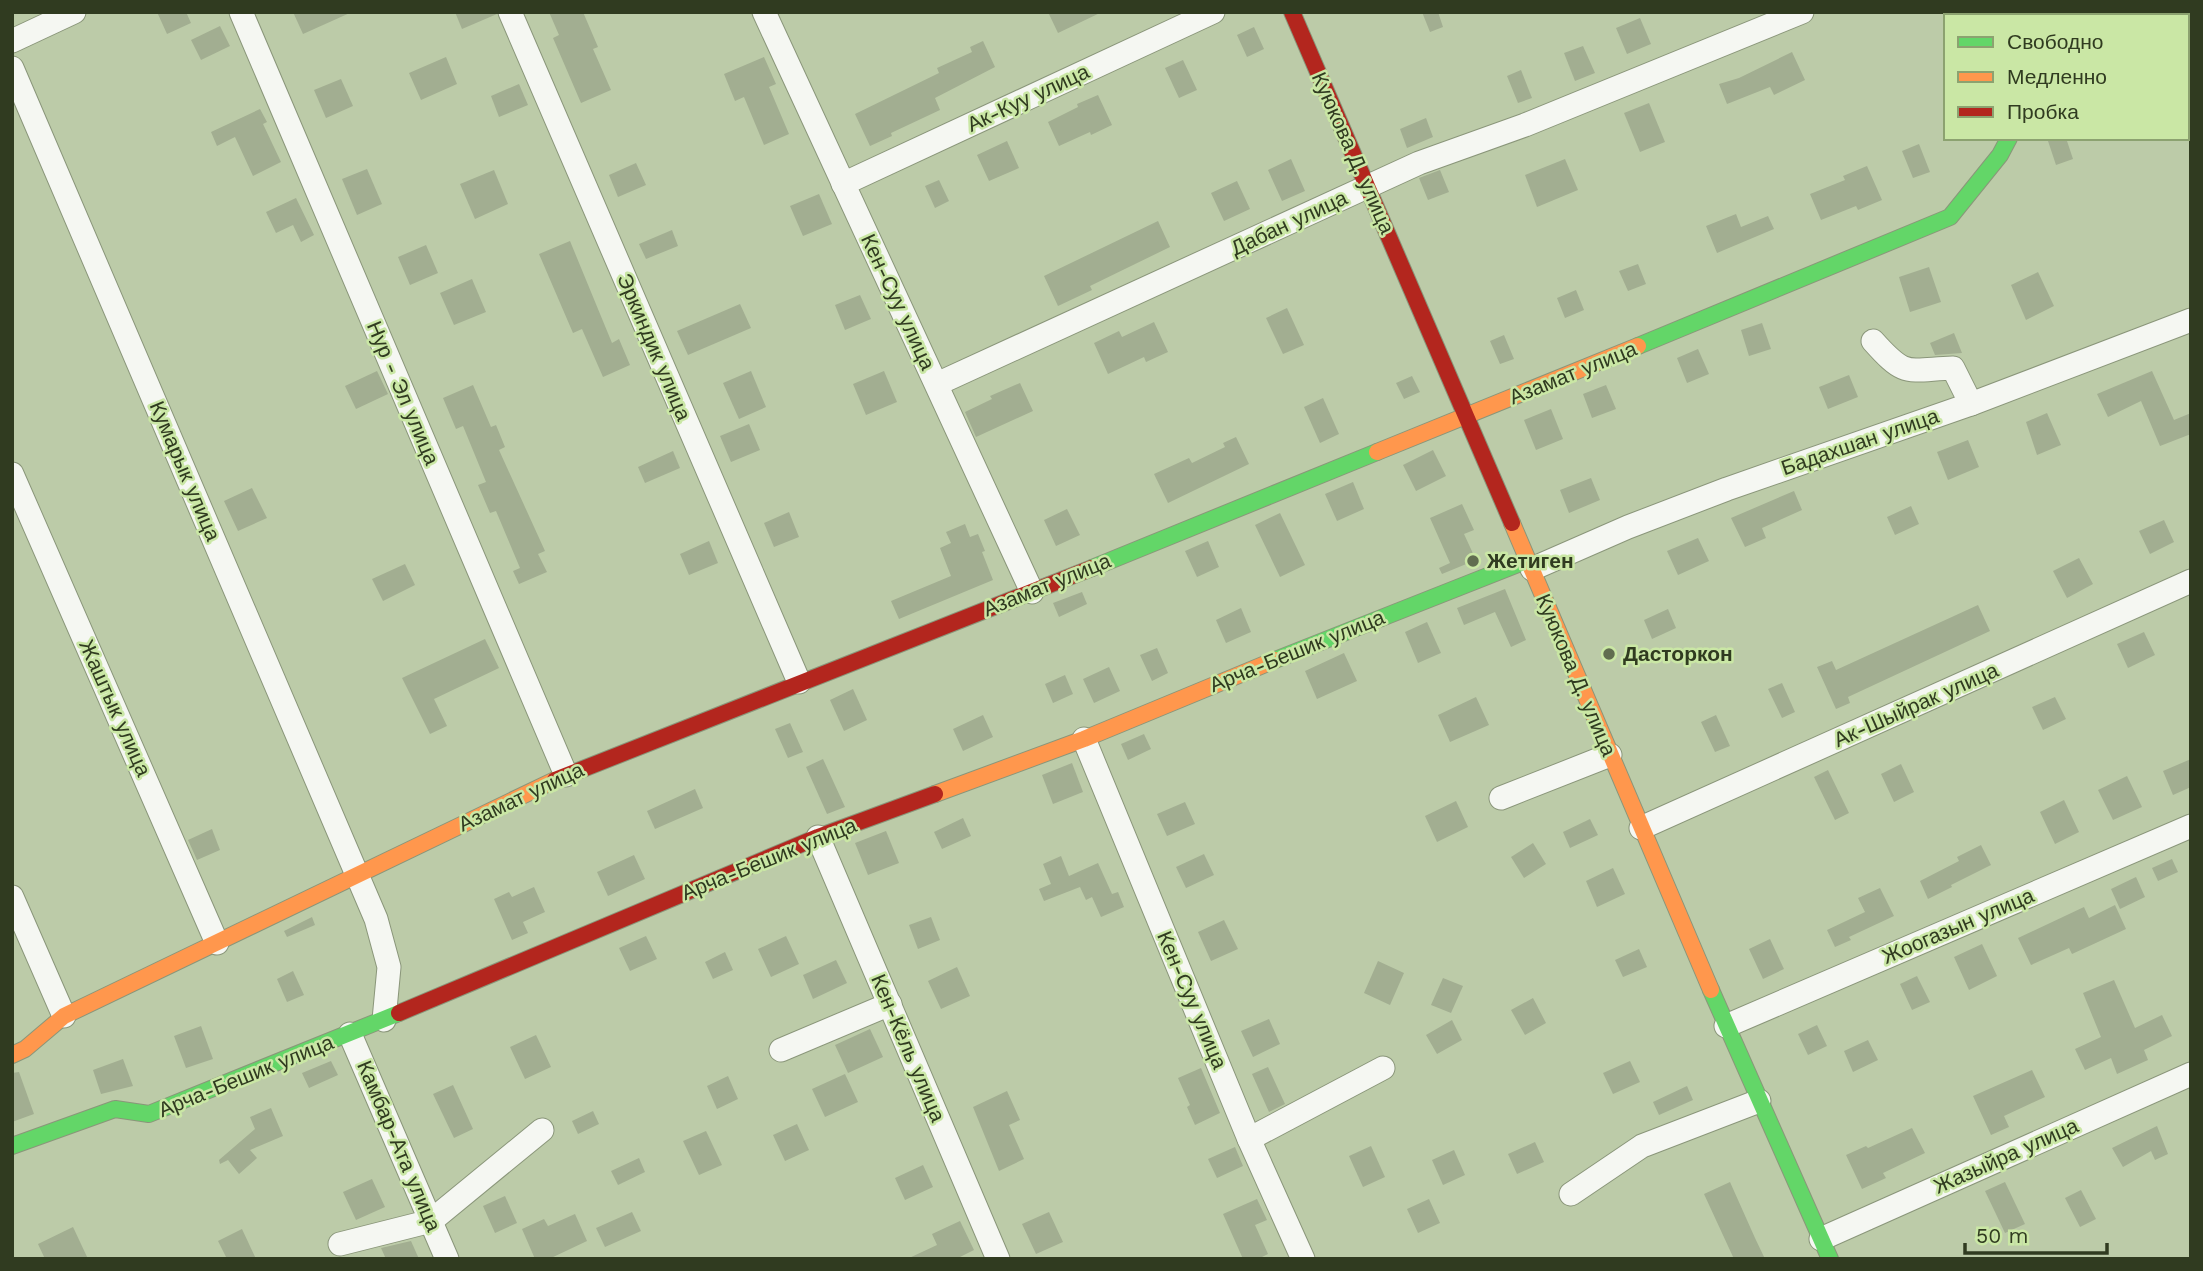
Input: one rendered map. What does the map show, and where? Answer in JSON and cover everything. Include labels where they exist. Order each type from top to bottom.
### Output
[{"type":"street","points":[[12,41],[74,12]]},
{"type":"street","name":"Нур - Эл улица","points":[[241,12],[566,775]]},
{"type":"street","name":"Эркиндик улица","points":[[510,12],[799,682]]},
{"type":"street","name":"Кен-Суу улица","points":[[764,12],[1032,592]]},
{"type":"street","name":"Ак-Куу улица","points":[[843,184],[1213,12]]},
{"type":"street","name":"Куюкова Д. улица","points":[[1292,12],[1726,1026],[1826,1249]]},
{"type":"street","name":"Дабан улица","points":[[937,384],[1419,163],[1525,125],[1802,12]]},
{"type":"street","name":"Кумарык улица","points":[[12,68],[358,875],[385,946],[389,967],[384,1020]]},
{"type":"street","name":"Азамат улица","points":[[12,1055],[25,1049],[64,1016],[566,775],[1032,592],[1950,217],[2000,155],[2008,140]]},
{"type":"street","name":"Бадахшан улица","points":[[1530,565],[1727,489],[1965,390],[2191,320]]},
{"type":"street","points":[[1873,341],[1899,368],[1953,369],[1965,390]]},
{"type":"street","name":"Жаштык улица","points":[[12,474],[217,943]]},
{"type":"street","name":"Арча-Бешик улица","points":[[12,1146],[115,1109],[149,1114],[351,1034],[818,837],[1084,739],[1306,647],[1530,565]]},
{"type":"street","name":"Ак-Шыйрак улица","points":[[1641,828],[2191,581]]},
{"type":"street","name":"Кен-Суу улица","points":[[1084,739],[1249,1139],[1303,1259]]},
{"type":"street","points":[[1501,798],[1610,755]]},
{"type":"street","name":"Жоогазын улица","points":[[1726,1026],[2191,826]]},
{"type":"street","name":"Кен-Кёль улица","points":[[818,837],[998,1259]]},
{"type":"street","points":[[12,897],[64,1016]]},
{"type":"street","points":[[781,1050],[890,1004]]},
{"type":"street","name":"Камбар-Ата улица","points":[[351,1034],[447,1259]]},
{"type":"street","points":[[1249,1139],[1383,1068]]},
{"type":"street","name":"Жазыйра улица","points":[[1826,1249],[2191,1074]]},
{"type":"street","points":[[1571,1194],[1642,1146],[1759,1101]]},
{"type":"street","points":[[340,1244],[431,1221],[542,1130]]},
{"type":"building","points":[[157,12],[186,12],[191,23],[167,34]]},
{"type":"building","points":[[293,12],[352,12],[303,34]]},
{"type":"building","points":[[455,12],[496,12],[497,14],[462,29]]},
{"type":"building","points":[[549,12],[583,12],[598,47],[593,49],[611,90],[581,103],[553,38],[559,35]]},
{"type":"building","points":[[1048,12],[1102,12],[1058,33]]},
{"type":"building","points":[[1422,12],[1438,12],[1443,27],[1430,32]]},
{"type":"building","points":[[1640,18],[1651,44],[1627,54],[1616,28]]},
{"type":"building","points":[[220,26],[230,46],[201,60],[191,40]]},
{"type":"building","points":[[1254,27],[1264,49],[1247,57],[1237,35]]},
{"type":"building","points":[[983,41],[995,67],[935,98],[940,110],[870,146],[855,114],[939,73],[937,68],[972,52],[970,47]]},
{"type":"building","points":[[1583,46],[1595,73],[1575,81],[1564,53]]},
{"type":"building","points":[[1792,52],[1805,80],[1774,95],[1770,87],[1727,104],[1719,84],[1739,78]]},
{"type":"building","points":[[446,57],[457,84],[421,100],[409,73]]},
{"type":"building","points":[[764,57],[776,84],[769,87],[789,134],[764,145],[744,97],[735,101],[724,74]]},
{"type":"building","points":[[1183,60],[1197,90],[1179,98],[1165,68]]},
{"type":"building","points":[[1521,70],[1532,98],[1518,103],[1507,76]]},
{"type":"building","points":[[341,79],[353,106],[326,118],[314,90]]},
{"type":"building","points":[[519,84],[528,105],[499,117],[491,96]]},
{"type":"building","points":[[1098,95],[1112,125],[1059,146],[1048,122]]},
{"type":"building","points":[[1649,103],[1665,142],[1640,152],[1624,113]]},
{"type":"building","points":[[260,109],[267,122],[263,124],[281,162],[253,176],[235,137],[217,146],[211,132]]},
{"type":"building","points":[[1426,118],[1433,137],[1407,148],[1400,129]]},
{"type":"building","points":[[2048,140],[2067,140],[2073,159],[2056,165]]},
{"type":"building","points":[[1007,141],[1019,168],[989,181],[977,155]]},
{"type":"building","points":[[1919,144],[1930,172],[1913,178],[1902,151]]},
{"type":"building","points":[[1291,159],[1305,191],[1282,201],[1268,170]]},
{"type":"building","points":[[1565,159],[1578,190],[1537,207],[1525,175]]},
{"type":"building","points":[[636,163],[646,185],[618,197],[609,175]]},
{"type":"building","points":[[1867,166],[1882,200],[1858,210],[1856,206],[1821,220],[1810,194],[1845,180],[1843,176]]},
{"type":"building","points":[[367,169],[382,204],[357,215],[342,179]]},
{"type":"building","points":[[494,170],[508,204],[475,219],[460,184]]},
{"type":"building","points":[[1440,170],[1449,192],[1428,200],[1419,178]]},
{"type":"building","points":[[939,180],[949,201],[935,208],[925,186]]},
{"type":"building","points":[[1237,181],[1250,209],[1224,221],[1211,193]]},
{"type":"building","points":[[819,194],[832,224],[803,236],[790,206]]},
{"type":"building","points":[[296,198],[314,235],[301,242],[293,225],[276,233],[266,212]]},
{"type":"building","points":[[1736,214],[1741,227],[1768,216],[1774,229],[1717,253],[1706,226]]},
{"type":"building","points":[[1158,221],[1170,247],[1090,286],[1092,290],[1058,306],[1044,276]]},
{"type":"building","points":[[672,230],[678,246],[646,259],[639,244]]},
{"type":"building","points":[[570,241],[612,343],[619,339],[630,365],[603,377],[582,329],[573,333],[539,254]]},
{"type":"building","points":[[426,245],[438,273],[410,285],[398,257]]},
{"type":"building","points":[[1638,264],[1646,284],[1628,291],[1619,271]]},
{"type":"building","points":[[1929,267],[1941,302],[1910,312],[1899,277]]},
{"type":"building","points":[[2038,272],[2054,306],[2026,320],[2011,285]]},
{"type":"building","points":[[472,279],[486,312],[454,325],[440,293]]},
{"type":"building","points":[[1576,290],[1584,310],[1565,318],[1557,298]]},
{"type":"building","points":[[860,295],[871,319],[845,330],[835,305]]},
{"type":"building","points":[[740,304],[751,328],[688,355],[677,331]]},
{"type":"building","points":[[1287,308],[1304,345],[1283,354],[1266,318]]},
{"type":"building","points":[[1154,322],[1168,352],[1146,362],[1144,357],[1108,374],[1094,343],[1119,331],[1122,337]]},
{"type":"building","points":[[1762,323],[1771,349],[1749,356],[1741,330]]},
{"type":"building","points":[[1954,333],[1962,353],[1935,355],[1930,343]]},
{"type":"building","points":[[1504,335],[1514,359],[1500,364],[1490,341]]},
{"type":"building","points":[[1698,349],[1709,374],[1687,383],[1677,358]]},
{"type":"building","points":[[377,371],[388,394],[356,409],[345,386]]},
{"type":"building","points":[[751,371],[766,407],[739,419],[723,383]]},
{"type":"building","points":[[884,371],[897,402],[866,415],[853,384]]},
{"type":"building","points":[[2152,371],[2174,420],[2191,413],[2191,434],[2160,446],[2141,401],[2108,417],[2097,394]]},
{"type":"building","points":[[1849,375],[1858,397],[1828,409],[1819,387]]},
{"type":"building","points":[[1412,376],[1420,392],[1404,399],[1396,383]]},
{"type":"building","points":[[1020,383],[1033,411],[976,437],[965,412],[992,399],[990,396]]},
{"type":"building","points":[[473,385],[491,427],[496,425],[505,447],[499,450],[545,551],[538,554],[547,572],[519,584],[513,571],[520,568],[496,511],[490,513],[478,485],[486,482],[463,426],[456,429],[443,398]]},
{"type":"building","points":[[1606,385],[1616,409],[1592,418],[1583,394]]},
{"type":"building","points":[[1323,398],[1339,434],[1320,443],[1304,407]]},
{"type":"building","points":[[1551,409],[1563,439],[1536,450],[1524,420]]},
{"type":"building","points":[[2047,413],[2061,445],[2037,455],[2026,422]]},
{"type":"building","points":[[749,424],[760,450],[731,462],[720,436]]},
{"type":"building","points":[[1236,437],[1249,464],[1168,503],[1154,474],[1189,458],[1192,463],[1225,447],[1223,443]]},
{"type":"building","points":[[1968,440],[1979,467],[1948,480],[1937,452]]},
{"type":"building","points":[[1433,450],[1446,476],[1416,491],[1403,465]]},
{"type":"building","points":[[673,451],[680,468],[645,483],[638,467]]},
{"type":"building","points":[[1591,478],[1600,500],[1569,513],[1560,490]]},
{"type":"building","points":[[1353,482],[1364,509],[1337,521],[1325,494]]},
{"type":"building","points":[[252,488],[267,518],[238,531],[224,501]]},
{"type":"building","points":[[1794,491],[1802,510],[1762,528],[1766,538],[1745,547],[1731,518]]},
{"type":"building","points":[[1462,504],[1474,530],[1464,534],[1476,560],[1442,574],[1439,568],[1450,563],[1430,518]]},
{"type":"building","points":[[1911,506],[1919,524],[1895,535],[1887,517]]},
{"type":"building","points":[[1067,509],[1080,535],[1056,546],[1044,520]]},
{"type":"building","points":[[789,512],[799,537],[774,547],[764,523]]},
{"type":"building","points":[[1280,513],[1305,565],[1280,577],[1255,525]]},
{"type":"building","points":[[2164,520],[2174,542],[2150,554],[2139,531]]},
{"type":"building","points":[[965,524],[970,537],[978,534],[993,580],[899,619],[891,601],[951,576],[940,548],[951,543],[946,532]]},
{"type":"building","points":[[1698,538],[1709,561],[1678,575],[1667,551]]},
{"type":"building","points":[[709,541],[718,563],[689,575],[680,554]]},
{"type":"building","points":[[1208,541],[1219,567],[1197,577],[1185,551]]},
{"type":"building","points":[[2079,558],[2093,584],[2067,598],[2053,571]]},
{"type":"building","points":[[405,564],[415,585],[383,601],[372,579]]},
{"type":"building","points":[[1505,589],[1526,640],[1511,647],[1495,612],[1464,625],[1457,608]]},
{"type":"building","points":[[1082,592],[1087,604],[1059,617],[1053,603]]},
{"type":"building","points":[[1978,605],[1990,631],[1848,697],[1850,703],[1836,709],[1817,667],[1832,661],[1836,670]]},
{"type":"building","points":[[1241,608],[1251,632],[1226,643],[1216,620]]},
{"type":"building","points":[[1668,609],[1676,628],[1652,639],[1644,620]]},
{"type":"building","points":[[1427,622],[1441,653],[1418,663],[1405,632]]},
{"type":"building","points":[[2144,632],[2155,655],[2128,668],[2117,644]]},
{"type":"building","points":[[485,639],[499,668],[434,699],[447,726],[430,734],[402,678]]},
{"type":"building","points":[[1157,648],[1168,673],[1152,681],[1140,655]]},
{"type":"building","points":[[1344,653],[1357,681],[1317,699],[1305,671]]},
{"type":"building","points":[[1109,667],[1120,691],[1094,703],[1083,679]]},
{"type":"building","points":[[1065,675],[1073,694],[1053,703],[1045,684]]},
{"type":"building","points":[[1782,683],[1795,712],[1782,718],[1768,689]]},
{"type":"building","points":[[853,689],[867,720],[844,731],[830,700]]},
{"type":"building","points":[[1476,697],[1489,725],[1450,742],[1438,715]]},
{"type":"building","points":[[2055,697],[2066,719],[2043,730],[2032,707]]},
{"type":"building","points":[[983,715],[993,737],[963,751],[953,729]]},
{"type":"building","points":[[1716,715],[1730,746],[1715,752],[1701,722]]},
{"type":"building","points":[[790,723],[803,752],[788,758],[775,729]]},
{"type":"building","points":[[1144,734],[1151,749],[1128,760],[1121,744]]},
{"type":"building","points":[[823,759],[845,807],[827,814],[806,767]]},
{"type":"building","points":[[2191,759],[2191,787],[2173,795],[2163,771]]},
{"type":"building","points":[[1072,763],[1083,792],[1053,804],[1042,775]]},
{"type":"building","points":[[1901,764],[1914,792],[1894,802],[1881,774]]},
{"type":"building","points":[[1828,770],[1849,813],[1835,820],[1814,777]]},
{"type":"building","points":[[2127,776],[2142,807],[2113,820],[2098,790]]},
{"type":"building","points":[[695,789],[703,808],[655,829],[647,811]]},
{"type":"building","points":[[2064,800],[2079,832],[2055,844],[2040,812]]},
{"type":"building","points":[[1456,801],[1468,827],[1437,842],[1425,816]]},
{"type":"building","points":[[1185,802],[1195,824],[1167,836],[1157,814]]},
{"type":"building","points":[[963,818],[971,836],[942,849],[934,832]]},
{"type":"building","points":[[1590,819],[1598,835],[1570,848],[1563,832]]},
{"type":"building","points":[[212,829],[220,850],[197,860],[188,840]]},
{"type":"building","points":[[886,831],[899,863],[868,875],[855,843]]},
{"type":"building","points":[[1533,843],[1546,864],[1524,878],[1511,857]]},
{"type":"building","points":[[1981,845],[1991,865],[1928,899],[1920,881],[1959,861],[1957,857]]},
{"type":"building","points":[[1204,854],[1214,875],[1186,888],[1176,867]]},
{"type":"building","points":[[634,855],[645,879],[608,896],[597,872]]},
{"type":"building","points":[[1061,856],[1069,876],[1098,863],[1112,894],[1118,892],[1124,907],[1101,917],[1092,897],[1086,900],[1080,887],[1044,901],[1039,889],[1051,884],[1043,864]]},
{"type":"building","points":[[2172,859],[2178,872],[2158,881],[2152,868]]},
{"type":"building","points":[[1613,868],[1625,894],[1597,907],[1586,881]]},
{"type":"building","points":[[2136,877],[2145,897],[2120,909],[2111,889]]},
{"type":"building","points":[[534,887],[545,912],[523,922],[528,933],[512,940],[494,899],[509,892],[512,897]]},
{"type":"building","points":[[1880,888],[1894,916],[1849,937],[1851,940],[1835,947],[1827,930],[1865,912],[1858,898]]},
{"type":"building","points":[[2115,905],[2126,929],[2072,954],[2069,948],[2031,965],[2018,938],[2084,907],[2089,918]]},
{"type":"building","points":[[312,917],[315,925],[287,937],[284,931]]},
{"type":"building","points":[[931,917],[940,940],[918,949],[909,925]]},
{"type":"building","points":[[1224,920],[1238,949],[1211,961],[1198,932]]},
{"type":"building","points":[[646,936],[657,959],[630,971],[619,948]]},
{"type":"building","points":[[786,936],[799,964],[771,977],[758,949]]},
{"type":"building","points":[[1770,939],[1784,969],[1763,979],[1749,949]]},
{"type":"building","points":[[1982,944],[1997,976],[1969,990],[1954,957]]},
{"type":"building","points":[[1639,949],[1647,967],[1623,977],[1615,960]]},
{"type":"building","points":[[725,952],[733,970],[713,979],[705,962]]},
{"type":"building","points":[[836,960],[847,983],[813,999],[803,975]]},
{"type":"building","points":[[1378,961],[1404,973],[1390,1005],[1364,993]]},
{"type":"building","points":[[957,967],[970,996],[941,1009],[928,981]]},
{"type":"building","points":[[293,971],[304,995],[287,1002],[277,979]]},
{"type":"building","points":[[1917,976],[1930,1002],[1912,1010],[1900,984]]},
{"type":"building","points":[[1443,978],[1463,986],[1451,1013],[1431,1005]]},
{"type":"building","points":[[2114,980],[2135,1028],[2162,1015],[2172,1036],[2144,1050],[2148,1060],[2117,1074],[2111,1058],[2085,1070],[2075,1049],[2101,1037],[2083,993]]},
{"type":"building","points":[[1533,998],[1546,1023],[1525,1035],[1511,1010]]},
{"type":"building","points":[[1269,1019],[1280,1044],[1253,1057],[1241,1031]]},
{"type":"building","points":[[1452,1020],[1462,1040],[1437,1054],[1426,1035]]},
{"type":"building","points":[[1817,1025],[1827,1046],[1808,1055],[1798,1034]]},
{"type":"building","points":[[201,1026],[213,1059],[186,1068],[174,1036]]},
{"type":"building","points":[[870,1029],[883,1057],[848,1073],[835,1045]]},
{"type":"building","points":[[536,1035],[551,1067],[525,1079],[510,1047]]},
{"type":"building","points":[[1868,1040],[1878,1060],[1853,1072],[1844,1051]]},
{"type":"building","points":[[123,1059],[133,1086],[101,1094],[93,1070]]},
{"type":"building","points":[[331,1061],[338,1075],[309,1088],[302,1073]]},
{"type":"building","points":[[1630,1061],[1640,1082],[1613,1094],[1603,1073]]},
{"type":"building","points":[[1268,1067],[1285,1104],[1269,1112],[1252,1074]]},
{"type":"building","points":[[1201,1068],[1220,1113],[1195,1125],[1187,1107],[1190,1105],[1178,1078]]},
{"type":"building","points":[[2032,1070],[2045,1097],[2004,1116],[2009,1127],[1991,1135],[1973,1096]]},
{"type":"building","points":[[19,1072],[34,1114],[12,1122],[12,1073]]},
{"type":"building","points":[[845,1074],[858,1102],[825,1117],[812,1089]]},
{"type":"building","points":[[728,1076],[738,1099],[717,1109],[707,1086]]},
{"type":"building","points":[[453,1085],[473,1129],[454,1138],[433,1094]]},
{"type":"building","points":[[1687,1086],[1693,1100],[1659,1115],[1653,1102]]},
{"type":"building","points":[[1007,1091],[1020,1120],[1009,1125],[1024,1159],[999,1171],[973,1107]]},
{"type":"building","points":[[271,1108],[283,1136],[250,1150],[257,1158],[239,1174],[228,1160],[220,1164],[219,1160],[255,1129],[250,1117]]},
{"type":"building","points":[[593,1111],[599,1124],[578,1134],[572,1121]]},
{"type":"building","points":[[797,1124],[809,1150],[785,1161],[773,1135]]},
{"type":"building","points":[[2157,1126],[2168,1154],[2155,1160],[2151,1151],[2123,1167],[2112,1148]]},
{"type":"building","points":[[1912,1128],[1925,1153],[1883,1173],[1886,1178],[1862,1189],[1846,1155]]},
{"type":"building","points":[[706,1131],[722,1165],[699,1175],[683,1141]]},
{"type":"building","points":[[1535,1142],[1544,1162],[1517,1174],[1508,1154]]},
{"type":"building","points":[[1371,1146],[1385,1177],[1363,1187],[1349,1156]]},
{"type":"building","points":[[1235,1147],[1243,1166],[1217,1178],[1208,1159]]},
{"type":"building","points":[[1454,1150],[1465,1175],[1443,1185],[1432,1160]]},
{"type":"building","points":[[639,1158],[645,1172],[618,1185],[611,1171]]},
{"type":"building","points":[[923,1165],[933,1187],[905,1200],[895,1178]]},
{"type":"building","points":[[372,1179],[385,1207],[356,1220],[343,1192]]},
{"type":"building","points":[[1730,1182],[1765,1259],[1734,1259],[1704,1194]]},
{"type":"building","points":[[2005,1182],[2025,1224],[2005,1233],[1985,1191]]},
{"type":"building","points":[[2081,1190],[2096,1219],[2080,1227],[2065,1198]]},
{"type":"building","points":[[505,1196],[517,1223],[495,1233],[483,1206]]},
{"type":"building","points":[[1257,1199],[1267,1220],[1255,1225],[1268,1254],[1258,1259],[1243,1259],[1223,1214]]},
{"type":"building","points":[[1429,1199],[1440,1223],[1418,1233],[1407,1209]]},
{"type":"building","points":[[632,1212],[641,1231],[605,1247],[596,1228]]},
{"type":"building","points":[[1049,1212],[1063,1242],[1036,1254],[1022,1224]]},
{"type":"building","points":[[575,1214],[587,1241],[549,1259],[535,1259],[522,1229],[544,1219],[548,1226]]},
{"type":"building","points":[[960,1221],[974,1250],[956,1259],[907,1259],[937,1245],[932,1234]]},
{"type":"building","points":[[73,1227],[88,1259],[45,1259],[38,1244]]},
{"type":"building","points":[[242,1229],[256,1259],[227,1259],[218,1241]]},
{"type":"building","points":[[411,1241],[419,1259],[386,1259],[381,1248]]},
{"type":"traffic: fast","points":[[1638,346],[1950,217],[2000,155],[2008,140]]},
{"type":"traffic: fast","points":[[1092,568],[1377,452]]},
{"type":"traffic: fast","points":[[1275,660],[1528,560]]},
{"type":"traffic: fast","points":[[1711,990],[1830,1259]]},
{"type":"traffic: fast","points":[[12,1146],[115,1109],[149,1114],[399,1013]]},
{"type":"traffic: slow","points":[[1377,452],[1638,346]]},
{"type":"traffic: slow","points":[[1512,523],[1711,990]]},
{"type":"traffic: slow","points":[[935,794],[1084,739],[1275,660]]},
{"type":"traffic: slow","points":[[12,1055],[25,1049],[64,1016],[555,780]]},
{"type":"traffic: jam","points":[[1292,12],[1512,523]]},
{"type":"traffic: jam","points":[[555,780],[1092,568]]},
{"type":"traffic: jam","points":[[399,1013],[818,837],[935,794]]},
{"type":"place","name":"Жетиген","points":[[1473,561]]},
{"type":"place","name":"Дасторкон","points":[[1609,654]]}]
